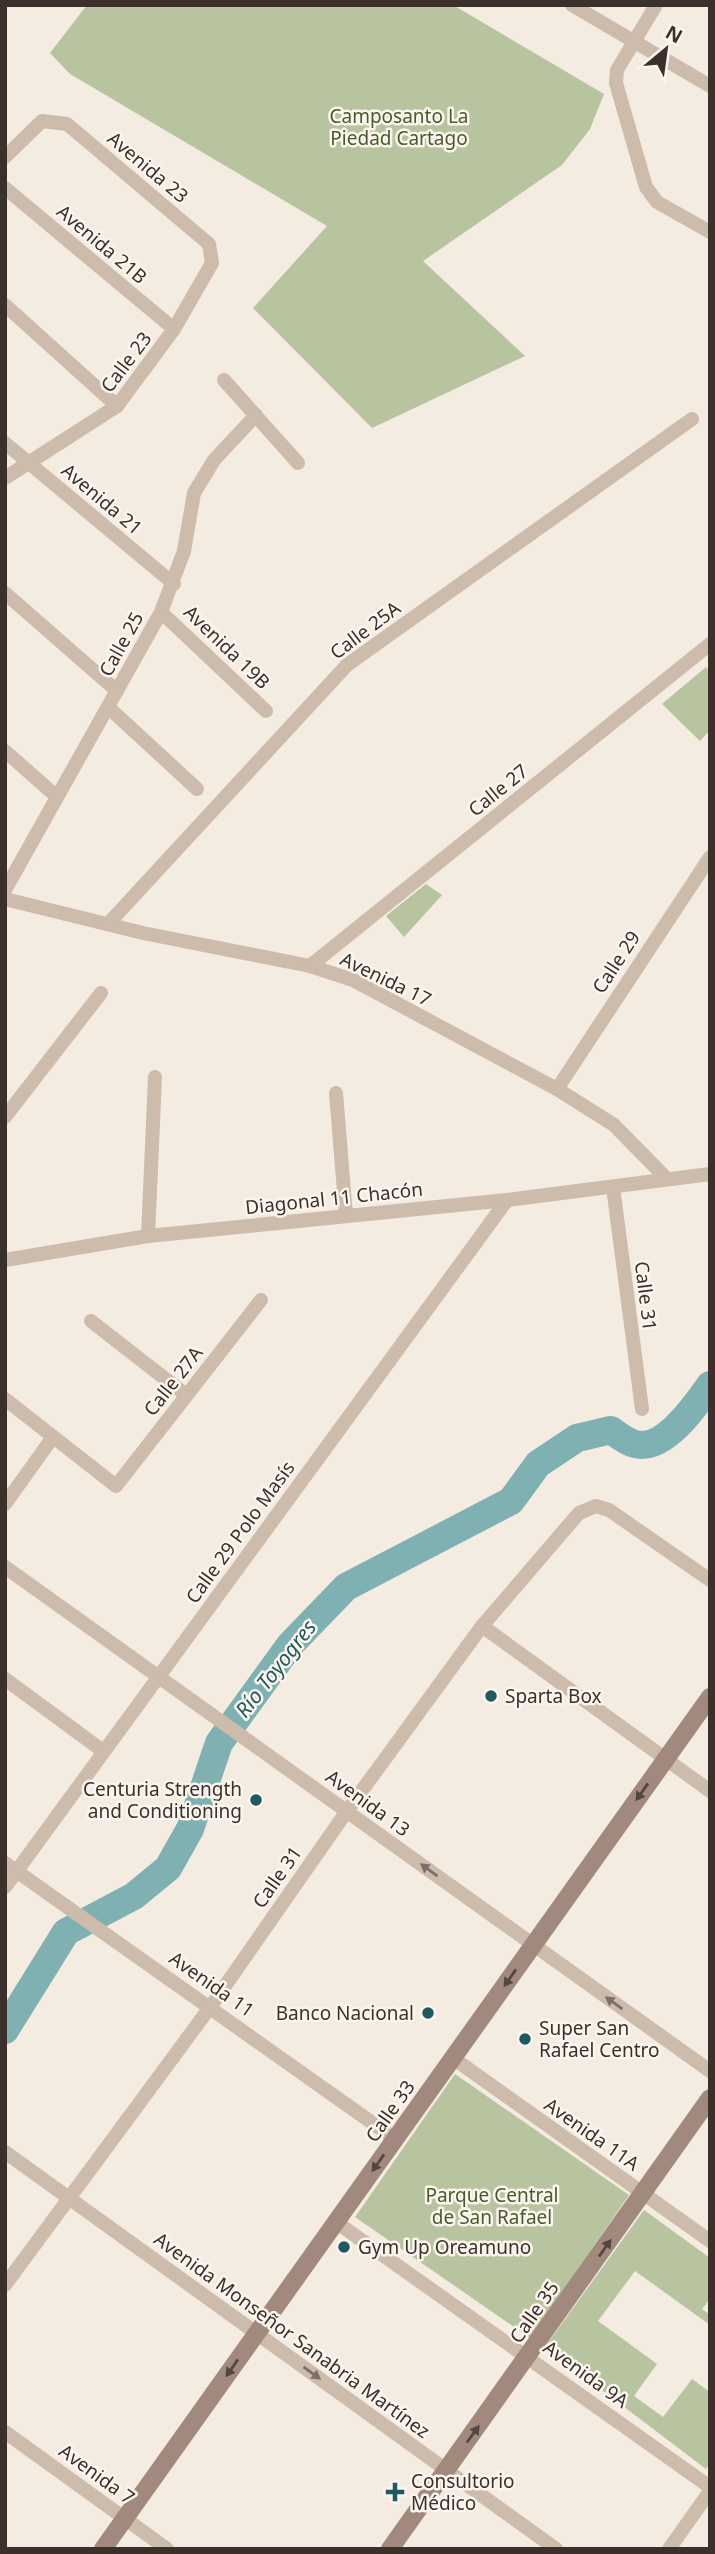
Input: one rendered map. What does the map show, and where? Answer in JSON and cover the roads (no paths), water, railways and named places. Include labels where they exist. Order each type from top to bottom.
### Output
[{"type":"main road","name":"Calle 33","points":[[103,2549],[710,1697]]},
{"type":"main road","name":"Calle 35","points":[[390,2549],[710,2098]]},
{"type":"street","points":[[572,5],[710,86]]},
{"type":"street","points":[[656,5],[617,71],[616,83],[646,187],[657,202],[710,233]]},
{"type":"street","name":"Avenida 23","points":[[5,157],[42,121],[67,124],[209,244],[212,263]]},
{"type":"street","name":"Avenida 21B","points":[[5,188],[174,329]]},
{"type":"street","name":"Calle 23","points":[[5,478],[117,407],[174,329],[212,263]]},
{"type":"street","points":[[5,305],[117,407]]},
{"type":"street","points":[[224,380],[298,463]]},
{"type":"street","name":"Calle 25","points":[[5,890],[161,612],[174,584],[184,551],[194,493],[214,460],[256,415]]},
{"type":"street","name":"Calle 25A","points":[[108,924],[347,665],[692,419]]},
{"type":"street","name":"Avenida 21","points":[[5,443],[174,584]]},
{"type":"street","points":[[7,599],[117,691]]},
{"type":"street","name":"Avenida 19B","points":[[161,612],[266,711]]},
{"type":"street","name":"Calle 27","points":[[310,967],[710,644]]},
{"type":"street","points":[[108,707],[197,789]]},
{"type":"street","points":[[5,751],[56,796]]},
{"type":"street","name":"Calle 29","points":[[557,1089],[710,857]]},
{"type":"street","name":"Avenida 17","points":[[5,899],[310,967],[352,980],[557,1089],[614,1125],[667,1179]]},
{"type":"street","points":[[5,1117],[101,993]]},
{"type":"street","points":[[148,1236],[155,1077]]},
{"type":"street","points":[[336,1093],[346,1216]]},
{"type":"street","name":"Diagonal 11 Chacón","points":[[5,1260],[148,1236],[507,1200],[710,1174]]},
{"type":"street","name":"Calle 31","points":[[613,1187],[642,1409]]},
{"type":"street","name":"Calle 29 Polo Masís","points":[[5,1887],[11,1867],[103,1751],[507,1200]]},
{"type":"street","name":"Calle 27A","points":[[53,1437],[116,1486],[261,1300]]},
{"type":"street","points":[[91,1321],[186,1395]]},
{"type":"street","points":[[5,1399],[53,1437],[5,1504]]},
{"type":"street","name":"Calle 31","points":[[5,2285],[211,2006],[347,1811],[482,1626],[579,1513],[596,1506],[609,1510],[710,1580]]},
{"type":"street","name":"Avenida 13","points":[[5,1567],[710,2071]]},
{"type":"street","points":[[482,1626],[710,1791]]},
{"type":"street","points":[[5,1679],[103,1751]]},
{"type":"street","name":"Avenida 11","points":[[11,1867],[211,2006],[395,2139]]},
{"type":"street","name":"Avenida 11A","points":[[453,2058],[710,2241]]},
{"type":"street","name":"Avenida Monseñor Sanabria Martínez","points":[[5,2152],[556,2549]]},
{"type":"street","name":"Avenida 9A","points":[[336,2222],[528,2356],[710,2489]]},
{"type":"street","name":"Avenida 7","points":[[5,2432],[167,2549]]},
{"type":"street","points":[[669,2549],[710,2489]]},
{"type":"waterway","name":"Río Toyogres","points":[[5,2030],[66,1932],[134,1896],[168,1868],[190,1829],[219,1743],[290,1645],[346,1587],[511,1501],[538,1464],[577,1438],[611,1430],[635,1444],[646,1445],[657,1441],[678,1425],[710,1385]]},
{"type":"place","name":"Sparta Box","points":[[491,1696]]},
{"type":"place","name":"Centuria Strength and Conditioning","points":[[256,1800]]},
{"type":"place","name":"Banco Nacional","points":[[428,2013]]},
{"type":"place","name":"Super San Rafael Centro","points":[[525,2039]]},
{"type":"place","name":"Gym Up Oreamuno","points":[[344,2247]]},
{"type":"place","name":"Consultorio Médico","points":[[395,2492]]},
{"type":"park label","name":"Camposanto La Piedad Cartago","points":[[399,127]]},
{"type":"park label","name":"Parque Central de San Rafael","points":[[492,2206]]}]
